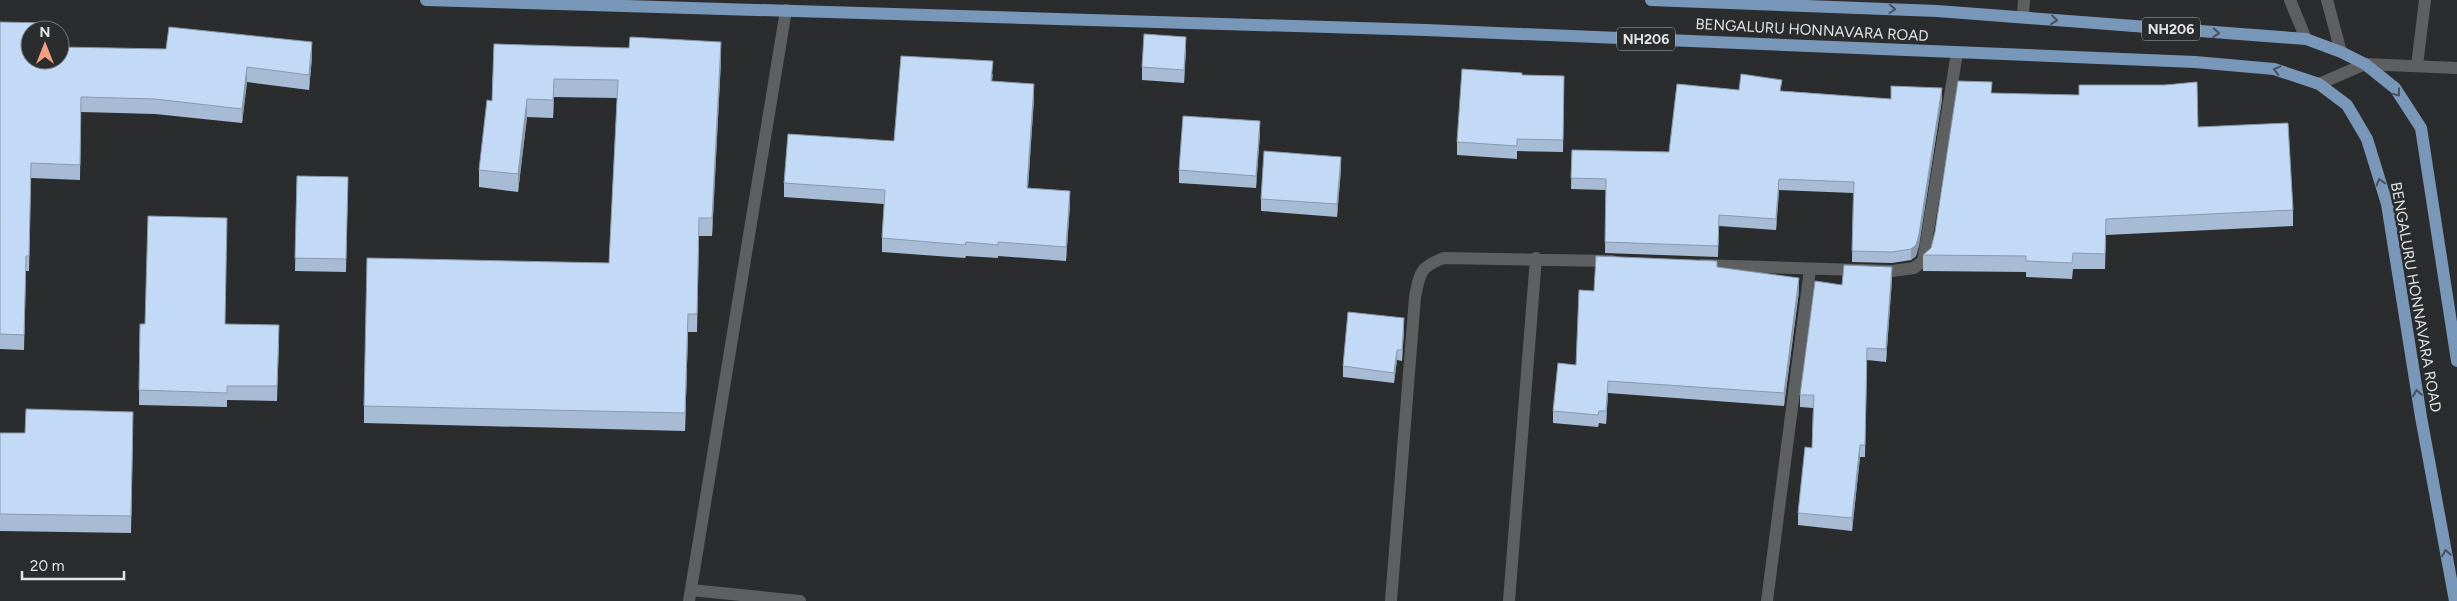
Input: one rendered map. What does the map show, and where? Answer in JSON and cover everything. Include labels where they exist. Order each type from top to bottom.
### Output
[{"type":"main road","name":"BENGALURU HONNAVARA ROAD","points":[[426,0],[1426,30],[2195,62],[2274,69],[2319,84],[2347,105],[2367,139],[2387,204],[2421,417],[2455,601]]},
{"type":"main road","name":"NH206","points":[[1651,0],[2023,16],[2306,39],[2341,52],[2365,64],[2394,88],[2421,128],[2457,361]]},
{"type":"street","points":[[2023,16],[2024,0]]},
{"type":"street","points":[[2290,0],[2306,39]]},
{"type":"street","points":[[2327,0],[2341,52]]},
{"type":"street","points":[[2417,66],[2425,0]]},
{"type":"street","points":[[786,10],[690,596],[800,601]]},
{"type":"street","points":[[1693,265],[1892,271],[1914,268],[1923,261],[1957,53]]},
{"type":"street","points":[[2319,84],[2365,64],[2457,68]]},
{"type":"street","points":[[1391,601],[1415,297],[1419,275],[1426,264],[1444,258],[1536,258],[1624,262]]},
{"type":"street","points":[[1509,601],[1536,258]]},
{"type":"street","points":[[1767,601],[1810,270]]},
{"type":"building","points":[[0,22],[20,22],[20,70],[70,70],[70,47],[166,49],[169,27],[312,42],[309,75],[247,67],[242,109],[155,99],[81,97],[80,165],[31,163],[29,256],[26,256],[24,335],[0,334]]},
{"type":"building","points":[[1144,34],[1186,37],[1184,70],[1142,67]]},
{"type":"building","points":[[630,37],[721,42],[712,218],[699,218],[697,314],[688,314],[685,413],[364,406],[367,258],[609,263],[618,80],[554,79],[553,100],[527,99],[518,174],[479,170],[487,100],[492,101],[494,44],[629,48]]},
{"type":"building","points":[[901,56],[993,61],[991,81],[1034,84],[1027,188],[1070,191],[1066,247],[998,242],[998,245],[966,242],[965,245],[882,238],[885,190],[784,183],[788,134],[894,141]]},
{"type":"building","points":[[1462,69],[1522,73],[1522,75],[1564,76],[1563,140],[1517,139],[1517,146],[1457,142]]},
{"type":"building","points":[[1741,74],[1782,80],[1780,91],[1891,99],[1891,86],[1942,88],[1916,245],[1911,249],[1892,252],[1852,251],[1854,182],[1779,179],[1776,219],[1719,215],[1718,246],[1605,242],[1606,179],[1571,178],[1572,150],[1669,152],[1677,84],[1739,90]]},
{"type":"building","points":[[1958,81],[1992,82],[1991,93],[2079,95],[2079,85],[2165,85],[2197,82],[2198,127],[2288,123],[2293,210],[2106,219],[2105,254],[2073,253],[2072,263],[2026,261],[2026,256],[1923,255],[1931,248],[1935,232]]},
{"type":"building","points":[[1183,116],[1260,121],[1256,176],[1179,170]]},
{"type":"building","points":[[1264,151],[1341,157],[1337,204],[1261,199]]},
{"type":"building","points":[[297,176],[348,177],[346,259],[295,258]]},
{"type":"building","points":[[148,216],[227,218],[225,324],[279,325],[277,386],[227,386],[227,393],[139,390],[140,324],[145,324]]},
{"type":"building","points":[[1596,256],[1717,261],[1717,267],[1799,278],[1784,393],[1608,381],[1606,411],[1599,411],[1598,415],[1553,411],[1558,363],[1576,365],[1579,290],[1594,291]]},
{"type":"building","points":[[1844,265],[1892,267],[1886,349],[1867,348],[1865,445],[1860,445],[1852,518],[1798,513],[1805,447],[1812,448],[1814,395],[1800,395],[1815,281],[1842,285]]},
{"type":"building","points":[[1348,312],[1404,318],[1402,350],[1397,350],[1394,373],[1343,366]]},
{"type":"building","points":[[26,409],[133,412],[131,516],[0,514],[0,433],[25,433]]}]
